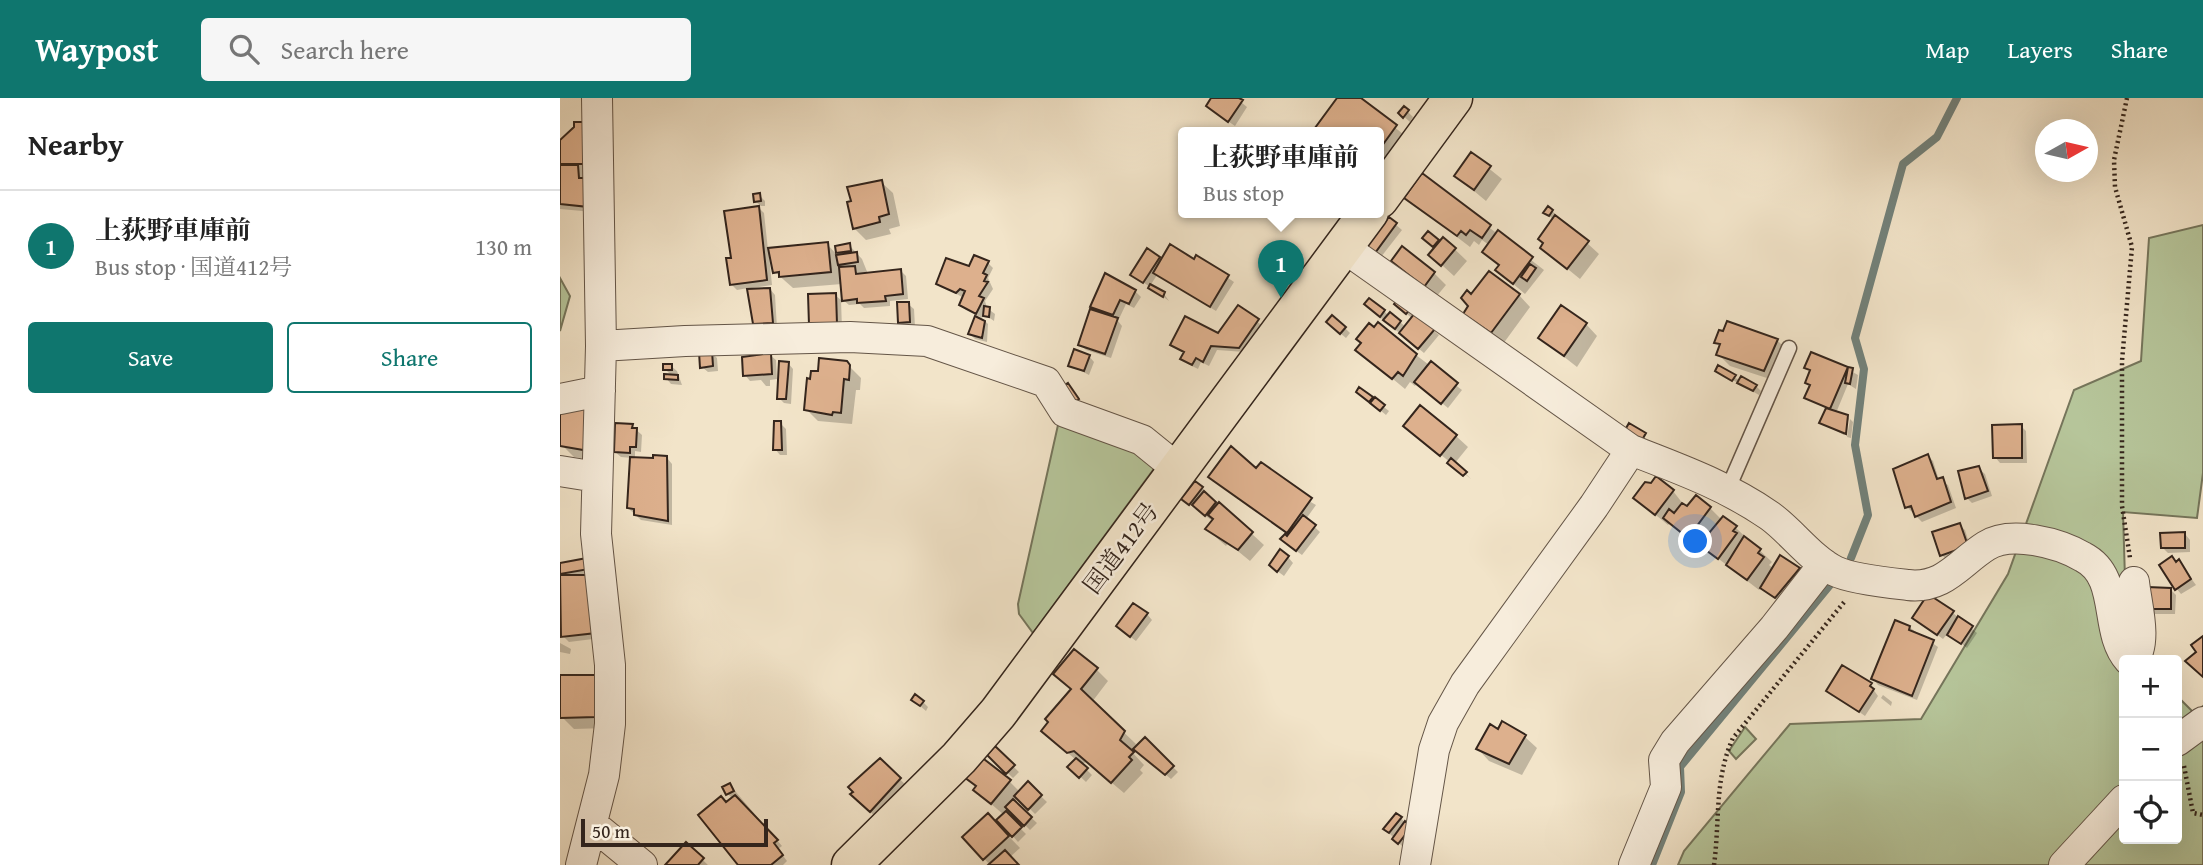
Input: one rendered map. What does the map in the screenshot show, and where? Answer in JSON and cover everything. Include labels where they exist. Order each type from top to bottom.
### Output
[{"type":"highway","points":[[1384,191],[1438,103]]},
{"type":"highway","name":"国道412号","points":[[851,865],[959,758],[998,712],[1365,218]]},
{"type":"street","points":[[581,865],[604,775],[610,724],[610,665],[596,534],[601,346],[597,98]]},
{"type":"street","points":[[1343,247],[1631,450],[1678,466],[1770,516],[1824,564],[1837,572],[1910,585],[1937,583],[1987,545],[2008,538],[2032,539],[2083,556],[2100,573],[2108,590],[2114,632],[2121,651],[2125,655]]},
{"type":"street","points":[[601,346],[850,337],[927,341],[1046,382],[1065,412],[1142,440],[1179,470]]},
{"type":"street","points":[[560,399],[600,391]]},
{"type":"street","points":[[1415,865],[1434,750],[1443,723],[1465,684],[1594,506],[1631,450]]},
{"type":"street","points":[[560,471],[597,477]]},
{"type":"street","points":[[1634,865],[1666,788],[1664,760],[1675,742],[1774,628],[1824,564]]},
{"type":"street","points":[[2134,582],[2140,640],[2137,655]]},
{"type":"street","points":[[2064,865],[2119,805]]},
{"type":"street","points":[[592,824],[642,865]]},
{"type":"lane","points":[[1727,491],[1789,348]]},
{"type":"path","points":[[2127,98],[2114,160],[2115,187],[2132,247],[2122,361],[2122,506],[2134,582]]},
{"type":"path","points":[[1714,865],[1717,792],[1733,738],[1847,598],[1853,575]]},
{"type":"path","points":[[2185,729],[2193,813],[2203,816]]},
{"type":"green space","points":[[2203,225],[2203,473],[2197,518],[2123,512],[2127,646],[2127,655],[2119,655],[2119,844],[2182,844],[2182,701],[2194,713],[2203,706],[2203,865],[1678,865],[1684,851],[1790,724],[1921,719],[2008,574],[2074,390],[2141,361],[2149,238]]},
{"type":"green space","points":[[560,278],[570,296],[560,331]]},
{"type":"green space","points":[[1060,416],[1139,445],[1156,466],[1033,633],[1019,614],[1018,604]]},
{"type":"green space","points":[[1745,727],[1756,739],[1736,759],[1729,751]]},
{"type":"building","points":[[1211,98],[1243,100],[1228,122],[1206,106]]},
{"type":"building","points":[[1337,98],[1361,98],[1397,125],[1384,143],[1384,127],[1316,127]]},
{"type":"building","points":[[1404,106],[1409,110],[1403,118],[1398,113]]},
{"type":"building","points":[[574,122],[584,122],[586,164],[560,164],[560,140],[574,127]]},
{"type":"building","points":[[1471,152],[1491,166],[1474,190],[1454,176]]},
{"type":"building","points":[[560,165],[578,165],[579,178],[585,178],[589,207],[560,204]]},
{"type":"building","points":[[1422,173],[1491,225],[1482,238],[1470,230],[1466,235],[1461,231],[1457,236],[1404,198]]},
{"type":"building","points":[[882,180],[889,214],[879,217],[880,222],[853,229],[847,202],[851,201],[847,187]]},
{"type":"building","points":[[760,193],[761,201],[754,202],[753,194]]},
{"type":"building","points":[[759,206],[767,280],[730,285],[726,258],[731,258],[724,211]]},
{"type":"building","points":[[1548,206],[1553,210],[1549,216],[1543,213]]},
{"type":"building","points":[[1555,215],[1589,241],[1567,269],[1540,248],[1543,243],[1538,239]]},
{"type":"building","points":[[1389,217],[1397,223],[1375,253],[1366,246]]},
{"type":"building","points":[[1498,230],[1533,257],[1513,284],[1495,270],[1499,265],[1482,252]]},
{"type":"building","points":[[1428,231],[1439,240],[1433,247],[1422,238]]},
{"type":"building","points":[[1443,237],[1456,248],[1441,266],[1428,255]]},
{"type":"building","points":[[828,242],[831,272],[779,277],[779,272],[773,273],[768,248]]},
{"type":"building","points":[[850,243],[851,251],[836,253],[835,246]]},
{"type":"building","points":[[1170,244],[1194,259],[1196,255],[1229,275],[1210,307],[1153,273]]},
{"type":"building","points":[[1402,246],[1435,272],[1424,287],[1391,261]]},
{"type":"building","points":[[1147,248],[1160,257],[1143,283],[1130,275]]},
{"type":"building","points":[[857,252],[858,262],[838,265],[836,255]]},
{"type":"building","points":[[974,255],[989,261],[983,273],[987,275],[984,281],[988,282],[979,296],[984,298],[976,314],[959,305],[965,291],[960,289],[956,293],[936,284],[946,258],[969,266]]},
{"type":"building","points":[[1530,264],[1536,268],[1527,281],[1521,277]]},
{"type":"building","points":[[855,266],[856,274],[901,269],[903,294],[885,296],[886,301],[842,301],[839,267]]},
{"type":"building","points":[[1489,271],[1520,294],[1491,333],[1463,314],[1468,306],[1461,298],[1467,290],[1471,294]]},
{"type":"building","points":[[1105,273],[1136,290],[1129,304],[1120,300],[1113,315],[1090,307]]},
{"type":"building","points":[[1150,284],[1165,292],[1163,297],[1148,288]]},
{"type":"building","points":[[770,288],[773,323],[753,324],[747,289]]},
{"type":"building","points":[[836,293],[837,324],[809,325],[808,294]]},
{"type":"building","points":[[1369,298],[1385,310],[1380,317],[1364,304]]},
{"type":"building","points":[[1398,299],[1410,309],[1406,314],[1394,304]]},
{"type":"building","points":[[897,302],[909,302],[910,322],[898,323]]},
{"type":"building","points":[[1238,305],[1259,319],[1239,348],[1211,346],[1203,362],[1196,358],[1192,365],[1180,359],[1184,352],[1170,345],[1185,316],[1218,333]]},
{"type":"building","points":[[1561,305],[1587,323],[1564,356],[1538,338]]},
{"type":"building","points":[[984,306],[990,307],[989,317],[983,316]]},
{"type":"building","points":[[1090,309],[1118,318],[1105,354],[1078,345]]},
{"type":"building","points":[[1390,312],[1401,321],[1395,329],[1383,320]]},
{"type":"building","points":[[1415,313],[1435,329],[1418,349],[1399,333]]},
{"type":"building","points":[[1332,315],[1346,327],[1340,334],[1326,322]]},
{"type":"building","points":[[975,316],[985,321],[982,338],[968,334]]},
{"type":"building","points":[[1727,321],[1778,339],[1764,371],[1716,355],[1720,344],[1714,343],[1719,330],[1723,331]]},
{"type":"building","points":[[1378,322],[1417,354],[1403,376],[1398,372],[1392,379],[1355,350],[1361,343],[1356,339],[1369,323],[1374,327]]},
{"type":"building","points":[[1074,349],[1090,355],[1084,371],[1068,366]]},
{"type":"building","points":[[712,351],[713,366],[700,368],[699,352]]},
{"type":"building","points":[[1811,352],[1848,367],[1830,409],[1804,398],[1810,385],[1805,383],[1810,370],[1804,368]]},
{"type":"building","points":[[771,353],[772,374],[743,376],[742,357]]},
{"type":"building","points":[[819,358],[847,361],[850,365],[849,380],[844,379],[841,413],[833,412],[832,415],[804,410],[807,378],[810,379],[811,371],[818,371]]},
{"type":"building","points":[[779,361],[789,362],[786,399],[777,399]]},
{"type":"building","points":[[1431,361],[1458,383],[1441,404],[1414,382]]},
{"type":"building","points":[[663,364],[672,364],[672,370],[663,370]]},
{"type":"building","points":[[1718,365],[1736,375],[1732,381],[1715,371]]},
{"type":"building","points":[[1848,367],[1853,368],[1850,384],[1845,383]]},
{"type":"building","points":[[664,374],[678,375],[678,380],[664,379]]},
{"type":"building","points":[[1741,376],[1757,385],[1753,391],[1737,383]]},
{"type":"building","points":[[1068,383],[1079,399],[1075,402],[1062,387]]},
{"type":"building","points":[[1359,387],[1373,397],[1369,402],[1356,392]]},
{"type":"building","points":[[1375,397],[1385,405],[1380,411],[1370,403]]},
{"type":"building","points":[[589,403],[589,451],[560,446],[560,411]]},
{"type":"building","points":[[1420,405],[1457,435],[1440,456],[1403,426]]},
{"type":"building","points":[[1826,408],[1848,415],[1846,434],[1819,423]]},
{"type":"building","points":[[774,421],[781,421],[782,450],[773,450]]},
{"type":"building","points":[[615,423],[633,424],[632,428],[637,428],[636,447],[630,447],[630,453],[614,452]]},
{"type":"building","points":[[1629,423],[1646,433],[1642,440],[1625,430]]},
{"type":"building","points":[[2022,424],[2022,458],[1993,458],[1992,425]]},
{"type":"building","points":[[1231,446],[1256,468],[1261,462],[1312,498],[1287,533],[1208,477]]},
{"type":"building","points":[[1928,454],[1937,479],[1943,477],[1951,502],[1915,517],[1911,506],[1905,508],[1893,469]]},
{"type":"building","points":[[653,455],[667,456],[668,521],[634,515],[634,509],[627,508],[630,457],[653,458]]},
{"type":"building","points":[[1451,458],[1467,472],[1463,476],[1447,463]]},
{"type":"building","points":[[1979,466],[1988,491],[1965,499],[1958,471]]},
{"type":"building","points":[[1656,476],[1674,490],[1655,515],[1633,498],[1645,482],[1651,483]]},
{"type":"building","points":[[1195,481],[1203,487],[1189,505],[1181,499]]},
{"type":"building","points":[[1204,491],[1216,502],[1205,516],[1192,505]]},
{"type":"building","points":[[1696,495],[1711,507],[1688,538],[1663,518],[1669,509],[1674,513],[1682,503],[1687,506]]},
{"type":"building","points":[[1219,502],[1253,532],[1238,550],[1205,529],[1213,519],[1208,515]]},
{"type":"building","points":[[1303,515],[1316,525],[1296,551],[1280,539],[1285,534],[1287,536]]},
{"type":"building","points":[[1723,516],[1737,526],[1733,531],[1737,533],[1718,559],[1699,545]]},
{"type":"building","points":[[1960,523],[1968,546],[1940,556],[1932,532]]},
{"type":"building","points":[[2185,532],[2185,548],[2161,548],[2160,533]]},
{"type":"building","points":[[1744,536],[1761,549],[1758,553],[1764,557],[1747,580],[1726,565]]},
{"type":"building","points":[[1280,549],[1289,556],[1277,572],[1269,565]]},
{"type":"building","points":[[1780,555],[1800,568],[1775,598],[1760,588]]},
{"type":"building","points":[[2172,556],[2176,562],[2179,559],[2191,579],[2175,590],[2159,565]]},
{"type":"building","points":[[587,558],[589,569],[560,574],[560,563]]},
{"type":"building","points":[[560,575],[590,575],[596,633],[561,637]]},
{"type":"building","points":[[2147,587],[2171,588],[2171,609],[2147,609]]},
{"type":"building","points":[[1928,594],[1954,611],[1937,635],[1912,618]]},
{"type":"building","points":[[1133,603],[1148,613],[1130,637],[1116,626]]},
{"type":"building","points":[[1958,616],[1973,626],[1961,644],[1947,635]]},
{"type":"building","points":[[1895,620],[1910,626],[1909,630],[1934,640],[1912,696],[1871,679]]},
{"type":"building","points":[[2203,636],[2203,677],[2185,661],[2196,652],[2191,645]]},
{"type":"building","points":[[1074,649],[1098,668],[1081,689],[1125,731],[1120,740],[1134,752],[1129,757],[1132,760],[1111,783],[1074,751],[1067,753],[1041,731],[1048,722],[1045,719],[1071,689],[1053,674]]},
{"type":"building","points":[[1842,665],[1872,683],[1870,686],[1874,689],[1859,712],[1826,691]]},
{"type":"building","points":[[560,675],[596,675],[596,717],[560,718]]},
{"type":"building","points":[[915,694],[924,701],[920,706],[911,700]]},
{"type":"building","points":[[1502,721],[1526,735],[1509,764],[1476,749],[1490,724],[1498,729]]},
{"type":"building","points":[[1145,737],[1174,766],[1165,775],[1133,749]]},
{"type":"building","points":[[995,746],[1015,765],[1006,774],[987,755]]},
{"type":"building","points":[[980,756],[1011,780],[991,804],[973,790],[976,786],[964,777]]},
{"type":"building","points":[[880,758],[901,778],[870,812],[850,794],[853,792],[848,787]]},
{"type":"building","points":[[1076,758],[1088,768],[1079,778],[1067,767]]},
{"type":"building","points":[[1028,781],[1042,795],[1028,810],[1014,796]]},
{"type":"building","points":[[730,783],[734,791],[726,795],[722,787]]},
{"type":"building","points":[[735,795],[778,840],[774,843],[783,855],[771,865],[738,865],[698,815],[721,796],[726,802]]},
{"type":"building","points":[[1013,799],[1032,817],[1024,826],[1005,807]]},
{"type":"building","points":[[1006,811],[1022,827],[1012,837],[996,820]]},
{"type":"building","points":[[988,813],[1009,836],[983,860],[962,837]]},
{"type":"building","points":[[1396,813],[1402,817],[1389,833],[1383,829]]},
{"type":"building","points":[[1405,821],[1412,826],[1398,844],[1392,839]]},
{"type":"building","points":[[686,842],[704,858],[698,865],[665,865]]},
{"type":"building","points":[[1005,850],[1019,865],[988,865]]},
{"type":"waterway","points":[[1851,558],[1868,515],[1855,445],[1864,369],[1855,338],[1903,164],[1937,137],[1957,98]]},
{"type":"waterway","points":[[1652,865],[1681,792],[1680,767],[1830,585]]},
{"type":"place","name":"上荻野車庫前","points":[[1281,298]]}]
